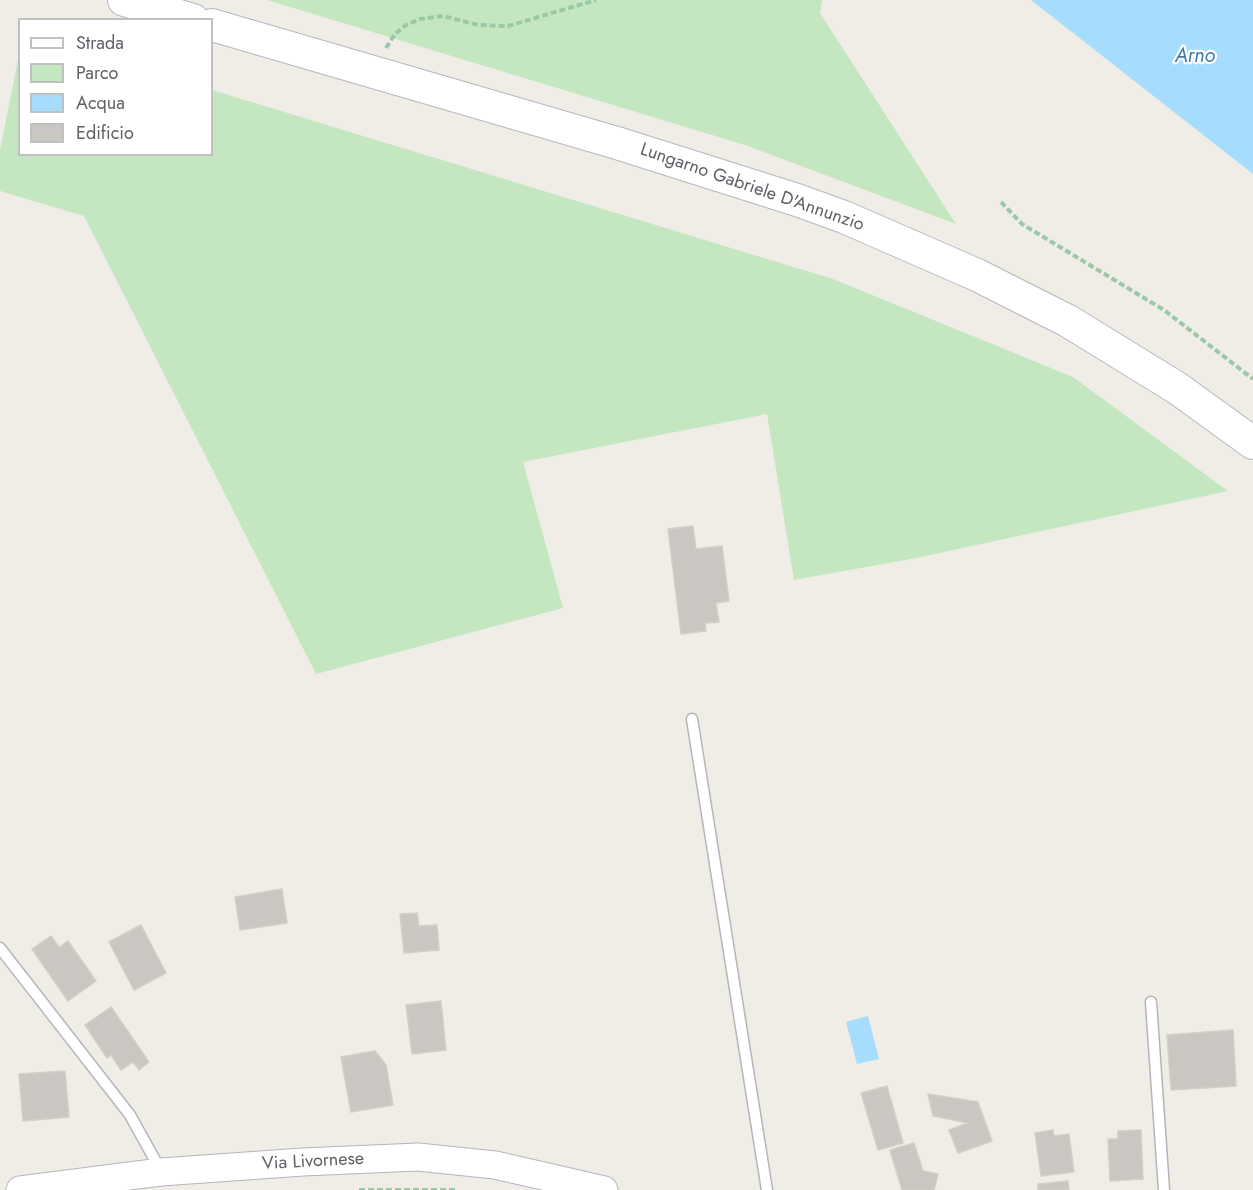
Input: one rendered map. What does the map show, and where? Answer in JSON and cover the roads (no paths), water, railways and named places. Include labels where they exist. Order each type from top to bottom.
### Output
[{"type":"main road","points":[[124,0],[186,18]]},
{"type":"main road","name":"Lungarno Gabriele D'Annunzio","points":[[213,25],[617,143],[844,217],[977,275],[1068,321],[1177,388],[1253,443]]},
{"type":"street","name":"Via Livornese","points":[[20,1190],[161,1172],[418,1156],[495,1165],[604,1190]]},
{"type":"lane","points":[[692,719],[766,1190]]},
{"type":"lane","points":[[0,948],[130,1115],[161,1172]]},
{"type":"lane","points":[[1151,1002],[1164,1190]]},
{"type":"water","name":"Arno","points":[[1031,0],[1253,0],[1253,174]]},
{"type":"water","points":[[868,1016],[879,1059],[857,1064],[846,1022]]}]
